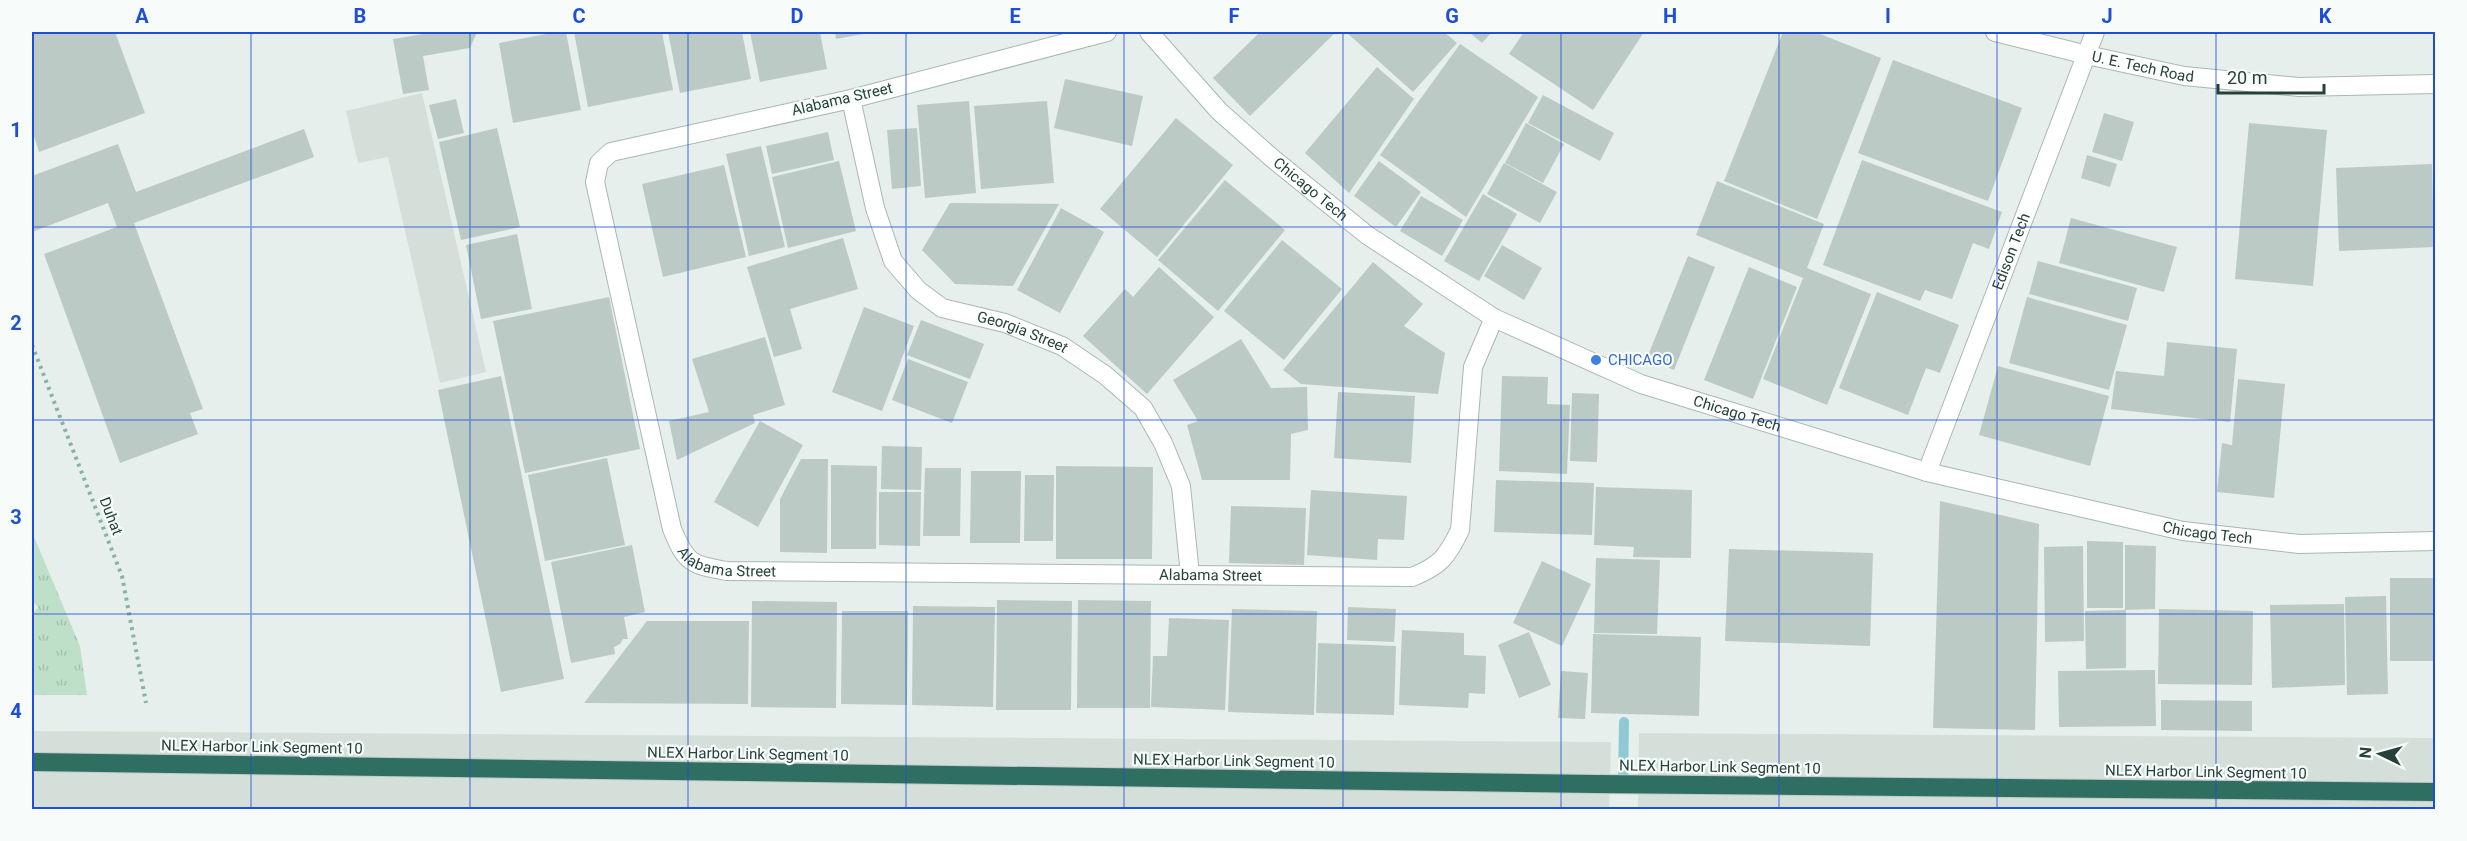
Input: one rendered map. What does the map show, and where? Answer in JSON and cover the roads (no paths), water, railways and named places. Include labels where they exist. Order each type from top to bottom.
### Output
[{"type":"highway","name":"NLEX Harbor Link Segment 10","points":[[32,762],[1606,784],[2436,792]]},
{"type":"street","name":"Alabama Street","points":[[1107,32],[851,99],[611,152],[599,163],[595,182],[672,529],[681,552],[698,567],[727,571],[1412,577],[1434,568],[1449,552],[1460,530],[1473,367],[1494,318]]},
{"type":"street","name":"Chicago Tech","points":[[1149,32],[1219,111],[1272,158],[1367,235],[1494,318],[1641,384],[1927,472],[2183,531],[2299,544],[2436,542]]},
{"type":"street","name":"U. E. Tech Road","points":[[1995,32],[2184,76],[2299,87],[2436,84]]},
{"type":"street","name":"Edison Tech","points":[[1927,472],[2095,32]]},
{"type":"street","name":"Georgia Street","points":[[851,99],[875,208],[893,261],[918,290],[942,308],[1005,323],[1062,346],[1105,375],[1143,408],[1163,443],[1181,486],[1190,575]]},
{"type":"waterway","points":[[1623,785],[1624,722]]},
{"type":"place","name":"CHICAGO","points":[[1596,360]]}]
